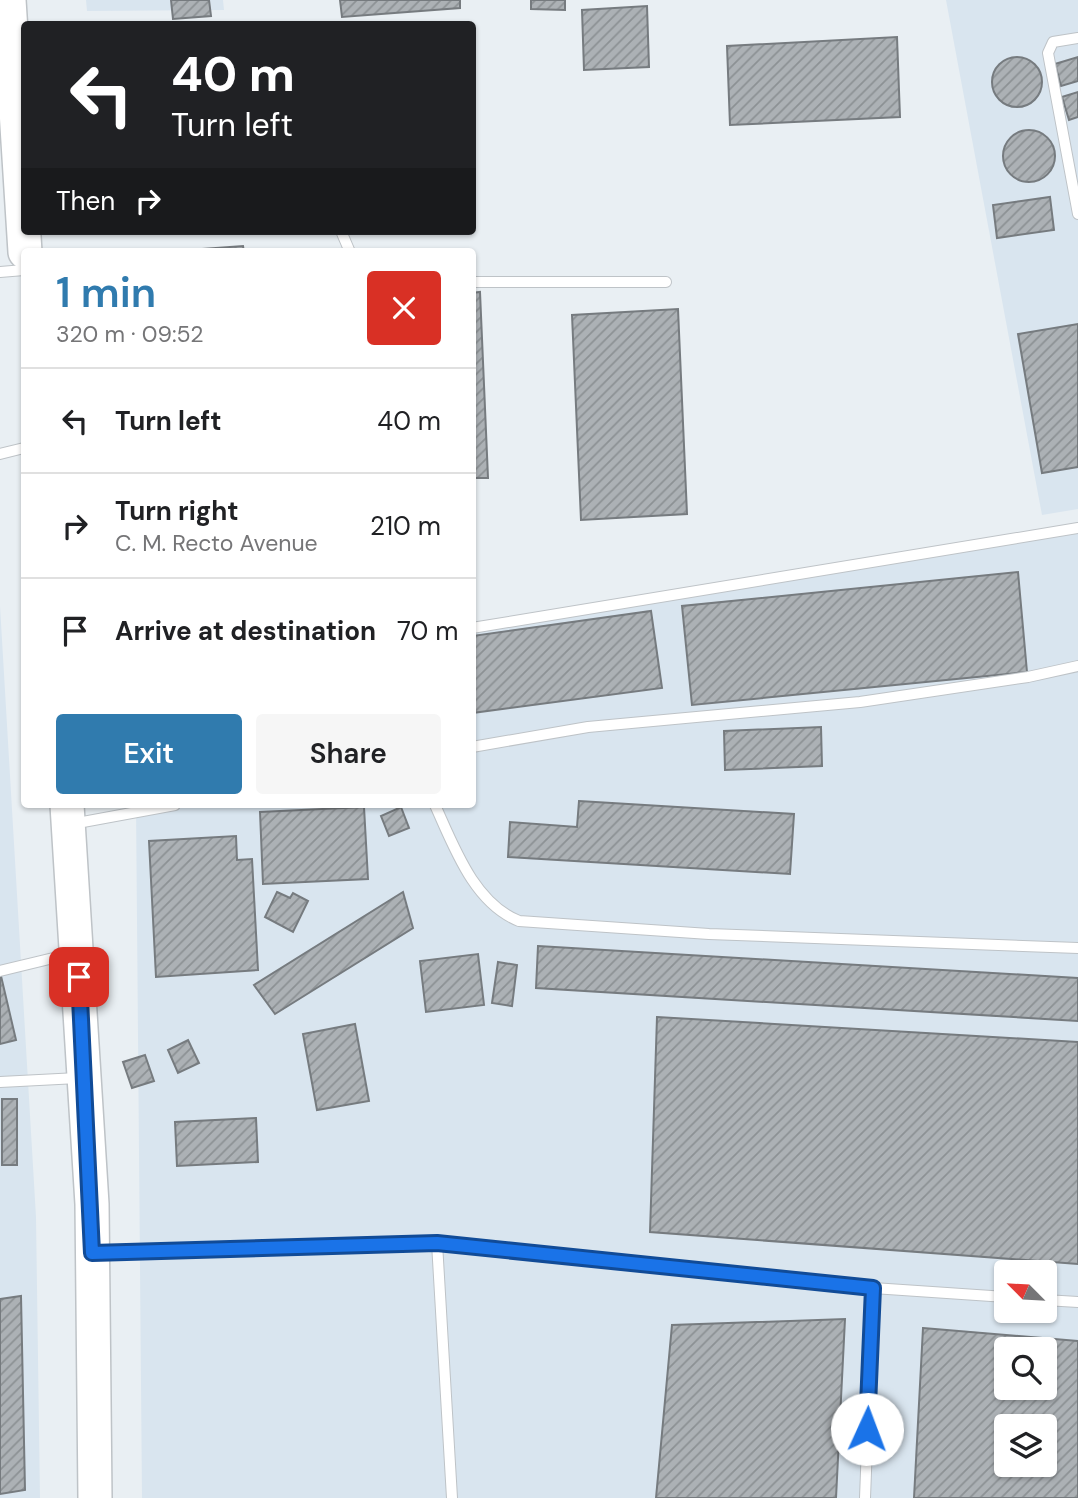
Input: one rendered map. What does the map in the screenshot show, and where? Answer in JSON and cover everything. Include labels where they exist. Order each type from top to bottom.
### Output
[{"type":"highway","points":[[9,0],[7,82],[21,193]]},
{"type":"highway","points":[[68,815],[85,1077],[92,1253],[95,1498]]},
{"type":"lane","points":[[1078,38],[1054,42],[1048,53],[1078,214]]},
{"type":"lane","points":[[0,272],[21,270]]},
{"type":"lane","points":[[476,282],[666,282]]},
{"type":"lane","points":[[0,454],[21,449]]},
{"type":"lane","points":[[476,627],[1078,528]]},
{"type":"lane","points":[[476,746],[588,727],[860,702],[1028,677],[1078,666]]},
{"type":"lane","points":[[68,815],[143,808]]},
{"type":"lane","points":[[436,808],[456,851],[488,901],[502,914],[519,921],[709,934],[1078,948]]},
{"type":"lane","points":[[0,971],[78,952]]},
{"type":"lane","points":[[0,1083],[85,1077]]},
{"type":"lane","points":[[92,1253],[437,1243],[873,1288],[994,1296]]},
{"type":"lane","points":[[437,1243],[452,1498]]},
{"type":"lane","points":[[864,1498],[873,1288]]},
{"type":"lane","points":[[1057,1301],[1078,1302]]},
{"type":"shaded area","points":[[86,0],[223,0],[224,10],[87,11]]},
{"type":"shaded area","points":[[946,0],[1078,0],[1078,509],[1042,515]]},
{"type":"shaded area","points":[[1078,525],[1078,1498],[142,1498],[136,808],[476,808],[476,623]]},
{"type":"shaded area","points":[[0,606],[36,1217],[40,1498],[0,1498]]},
{"type":"building","points":[[171,0],[209,0],[211,16],[173,19]]},
{"type":"building","points":[[340,0],[460,0],[460,8],[342,17]]},
{"type":"building","points":[[531,0],[565,0],[565,10],[531,9]]},
{"type":"building","points":[[647,6],[649,67],[584,70],[582,10]]},
{"type":"building","points":[[897,37],[900,117],[730,125],[727,46]]},
{"type":"building","points":[[1078,57],[1078,81],[1061,86],[1055,64]]},
{"type":"building","points":[[1007,58],[1027,58],[1041,72],[1041,92],[1027,106],[1007,106],[993,92],[993,72]]},
{"type":"building","points":[[1078,92],[1078,117],[1069,120],[1062,97]]},
{"type":"building","points":[[1029,130],[1039,132],[1047,138],[1053,146],[1053,166],[1047,174],[1039,180],[1029,182],[1019,180],[1011,174],[1005,166],[1003,156],[1005,146],[1011,138],[1019,132]]},
{"type":"building","points":[[1050,197],[1054,230],[997,238],[993,205]]},
{"type":"building","points":[[476,292],[480,292],[488,478],[476,478]]},
{"type":"building","points":[[678,309],[687,514],[581,520],[572,315]]},
{"type":"building","points":[[1078,324],[1078,467],[1042,473],[1018,334]]},
{"type":"building","points":[[1018,572],[1027,672],[692,705],[682,606]]},
{"type":"building","points":[[651,611],[662,688],[476,712],[476,635]]},
{"type":"building","points":[[821,727],[822,766],[725,770],[724,731]]},
{"type":"building","points":[[579,801],[794,814],[790,874],[508,857],[510,822],[577,827]]},
{"type":"building","points":[[364,808],[368,879],[263,884],[260,812]]},
{"type":"building","points":[[401,808],[409,828],[389,836],[381,816]]},
{"type":"building","points":[[236,836],[237,860],[252,859],[258,970],[156,977],[149,841]]},
{"type":"building","points":[[277,892],[290,898],[293,893],[308,901],[293,932],[265,917]]},
{"type":"building","points":[[403,892],[413,928],[275,1014],[254,985]]},
{"type":"building","points":[[538,946],[1078,978],[1078,1021],[536,988]]},
{"type":"building","points":[[478,954],[484,1005],[426,1012],[420,961]]},
{"type":"building","points":[[498,962],[517,965],[512,1006],[492,1003]]},
{"type":"building","points":[[0,976],[16,1040],[0,1044]]},
{"type":"building","points":[[657,1017],[1078,1042],[1078,1264],[1057,1262],[1057,1260],[1024,1260],[650,1232]]},
{"type":"building","points":[[355,1024],[369,1101],[317,1110],[303,1034]]},
{"type":"building","points":[[188,1040],[199,1063],[178,1073],[168,1050]]},
{"type":"building","points":[[145,1055],[154,1081],[132,1088],[123,1062]]},
{"type":"building","points":[[2,1099],[17,1099],[17,1165],[2,1165]]},
{"type":"building","points":[[256,1118],[258,1162],[177,1166],[175,1122]]},
{"type":"building","points":[[21,1296],[25,1490],[0,1494],[0,1299]]},
{"type":"building","points":[[845,1319],[836,1498],[656,1498],[672,1325]]},
{"type":"building","points":[[923,1328],[1030,1337],[994,1337],[994,1400],[1057,1400],[1057,1339],[1078,1341],[1078,1498],[914,1498]]},
{"type":"route","points":[[79,977],[92,1204],[92,1253],[437,1243],[873,1288],[867,1429]]}]
